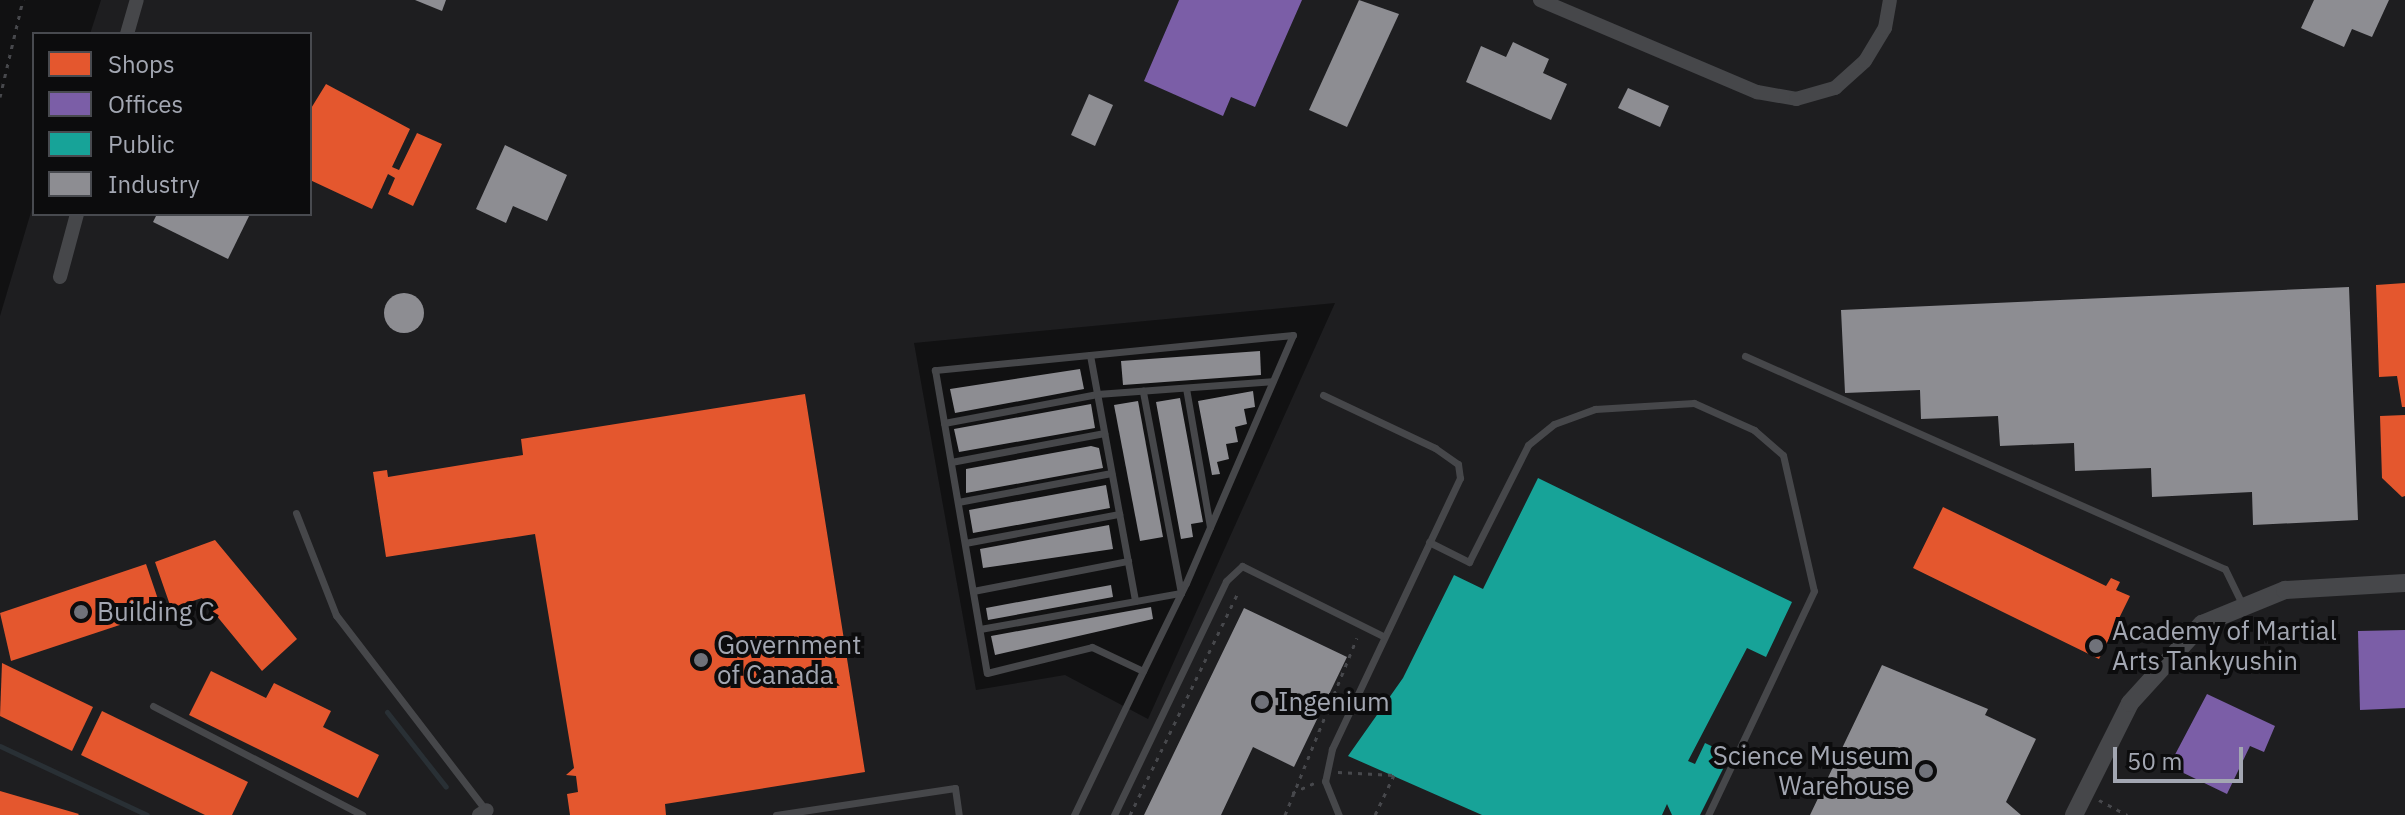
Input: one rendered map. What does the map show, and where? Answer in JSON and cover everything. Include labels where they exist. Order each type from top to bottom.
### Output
[{"type":"street","points":[[128,32],[137,0]]},
{"type":"street","points":[[1540,0],[1757,92],[1796,99],[1835,88],[1865,61],[1885,28],[1890,0]]},
{"type":"street","points":[[60,277],[76,216]]},
{"type":"street","points":[[2074,815],[2130,703],[2167,655],[2202,624],[2242,604],[2324,582],[2405,583]]},
{"type":"lane","points":[[1074,815],[1181,593],[1293,335],[935,370],[987,673],[1092,647],[1143,671]]},
{"type":"lane","points":[[1090,355],[1135,601]]},
{"type":"lane","points":[[1745,356],[2225,569],[2242,604]]},
{"type":"lane","points":[[944,423],[1097,394],[1273,381]]},
{"type":"lane","points":[[1186,388],[1210,527]]},
{"type":"lane","points":[[1143,391],[1181,593]]},
{"type":"lane","points":[[1323,395],[1458,464],[1460,478],[1383,636],[1326,767],[1339,815]]},
{"type":"lane","points":[[1429,542],[1469,562],[1528,445],[1554,424],[1595,409],[1694,403],[1754,430],[1783,455],[1814,591],[1708,815]]},
{"type":"lane","points":[[951,462],[1104,433]]},
{"type":"lane","points":[[958,502],[1111,473]]},
{"type":"lane","points":[[296,513],[336,615],[485,813]]},
{"type":"lane","points":[[965,543],[1119,514]]},
{"type":"lane","points":[[973,591],[1128,561]]},
{"type":"lane","points":[[1114,815],[1226,581],[1242,566],[1383,636]]},
{"type":"lane","points":[[980,629],[1181,593]]},
{"type":"lane","points":[[153,706],[362,815]]},
{"type":"lane","points":[[776,815],[955,788],[959,815]]},
{"type":"path","points":[[0,97],[23,0]]},
{"type":"path","points":[[1130,815],[1237,595]]},
{"type":"path","points":[[1285,815],[1360,624]]},
{"type":"path","points":[[1341,771],[1394,775],[1375,815]]},
{"type":"path","points":[[2085,793],[2127,815]]},
{"type":"shaded area","points":[[101,0],[2405,0],[2405,815],[0,815],[0,316],[32,209],[32,216],[312,216],[312,32],[91,32]],"holes":[[[1335,303],[1148,719],[1065,675],[976,690],[914,343]]]},
{"type":"building: Shops","points":[[326,84],[410,129],[392,167],[399,170],[417,133],[442,144],[413,206],[388,194],[395,178],[388,174],[372,209],[312,181],[312,107]]},
{"type":"building: Shops","points":[[2405,283],[2405,407],[2402,407],[2397,376],[2379,377],[2376,285]]},
{"type":"building: Shops","name":"Government of Canada","points":[[805,394],[865,772],[665,804],[666,815],[570,815],[567,794],[578,792],[576,776],[566,775],[574,768],[535,534],[386,557],[373,472],[387,470],[388,477],[523,455],[521,439]]},
{"type":"building: Shops","points":[[2405,415],[2405,496],[2402,497],[2382,478],[2380,416]]},
{"type":"building: Shops","points":[[1943,507],[2106,586],[2111,578],[2120,582],[2116,590],[2130,596],[2099,659],[1913,568]]},
{"type":"building: Shops","points":[[215,540],[297,639],[262,671],[202,598],[171,608],[155,562]]},
{"type":"building: Shops","name":"Building C","points":[[146,564],[162,611],[11,661],[0,613]]},
{"type":"building: Shops","points":[[2,663],[93,707],[72,751],[0,716]]},
{"type":"building: Shops","points":[[211,671],[266,698],[274,683],[331,711],[323,727],[379,755],[358,798],[189,715]]},
{"type":"building: Shops","points":[[102,711],[248,782],[232,815],[205,815],[81,755]]},
{"type":"building: Shops","points":[[0,791],[79,814],[0,815]]},
{"type":"building: Offices","points":[[1179,0],[1302,0],[1255,107],[1231,97],[1223,116],[1144,81]]},
{"type":"building: Offices","points":[[2405,630],[2405,708],[2360,710],[2358,631]]},
{"type":"building: Offices","points":[[2207,694],[2275,726],[2264,752],[2250,746],[2227,794],[2169,766]]},
{"type":"building: Public","points":[[1538,478],[1792,602],[1766,657],[1747,648],[1688,761],[1695,764],[1705,743],[1730,755],[1700,815],[1672,815],[1667,804],[1662,815],[1482,815],[1348,756],[1403,678],[1454,575],[1483,589]]},
{"type":"building: Industry","points":[[415,0],[446,0],[442,11]]},
{"type":"building: Industry","points":[[1359,0],[1399,14],[1347,127],[1309,110]]},
{"type":"building: Industry","points":[[2314,0],[2389,0],[2372,37],[2352,29],[2344,47],[2301,28]]},
{"type":"building: Industry","points":[[1513,42],[1549,59],[1543,73],[1567,84],[1551,120],[1466,82],[1481,46],[1506,57]]},
{"type":"building: Industry","points":[[1628,88],[1669,106],[1660,127],[1618,108]]},
{"type":"building: Industry","points":[[1089,94],[1113,105],[1095,146],[1071,135]]},
{"type":"building: Industry","points":[[505,145],[567,175],[547,221],[513,206],[506,223],[476,209]]},
{"type":"building: Industry","points":[[156,216],[249,216],[228,259],[153,222]]},
{"type":"building: Industry","points":[[2349,287],[2358,520],[2253,525],[2252,492],[2152,497],[2151,468],[2075,471],[2074,443],[2000,446],[1998,416],[1921,419],[1920,390],[1845,393],[1841,310]]},
{"type":"building: Industry","points":[[404,293],[418,299],[424,313],[418,327],[404,333],[390,327],[384,313],[390,299]]},
{"type":"building: Industry","points":[[1260,351],[1261,375],[1123,385],[1121,361]]},
{"type":"building: Industry","points":[[1080,369],[1084,389],[955,413],[950,389]]},
{"type":"building: Industry","points":[[1253,391],[1255,407],[1244,409],[1247,424],[1235,427],[1238,442],[1226,444],[1229,459],[1217,462],[1220,474],[1212,475],[1198,401]]},
{"type":"building: Industry","points":[[1180,398],[1203,522],[1191,524],[1193,537],[1181,539],[1156,402]]},
{"type":"building: Industry","points":[[1138,401],[1163,537],[1140,541],[1114,405]]},
{"type":"building: Industry","points":[[1091,404],[1095,428],[959,452],[954,429]]},
{"type":"building: Industry","points":[[1091,446],[1099,448],[1103,468],[966,493],[966,469]]},
{"type":"building: Industry","points":[[1106,485],[1110,508],[973,533],[969,510]]},
{"type":"building: Industry","points":[[1109,525],[1113,549],[983,568],[980,549]]},
{"type":"building: Industry","points":[[1111,585],[1113,597],[988,620],[986,608]]},
{"type":"building: Industry","points":[[1151,607],[1153,619],[995,655],[991,636]]},
{"type":"building: Industry","name":"Ingenium","points":[[1244,608],[1347,657],[1294,767],[1253,747],[1221,815],[1144,815]]},
{"type":"building: Industry","name":"Science Museum Warehouse","points":[[1882,665],[1988,709],[1985,715],[2036,739],[2006,802],[2021,815],[1810,815]]},
{"type":"waterway","points":[[387,712],[446,787]]},
{"type":"waterway","points":[[0,746],[147,815]]},
{"type":"place","name":"Building C","points":[[81,612]]},
{"type":"place","name":"Academy of Martial Arts Tankyushin","points":[[2096,646]]},
{"type":"place","name":"Government of Canada","points":[[701,660]]},
{"type":"place","name":"Ingenium","points":[[1262,702]]},
{"type":"place","name":"Science Museum Warehouse","points":[[1926,771]]}]
